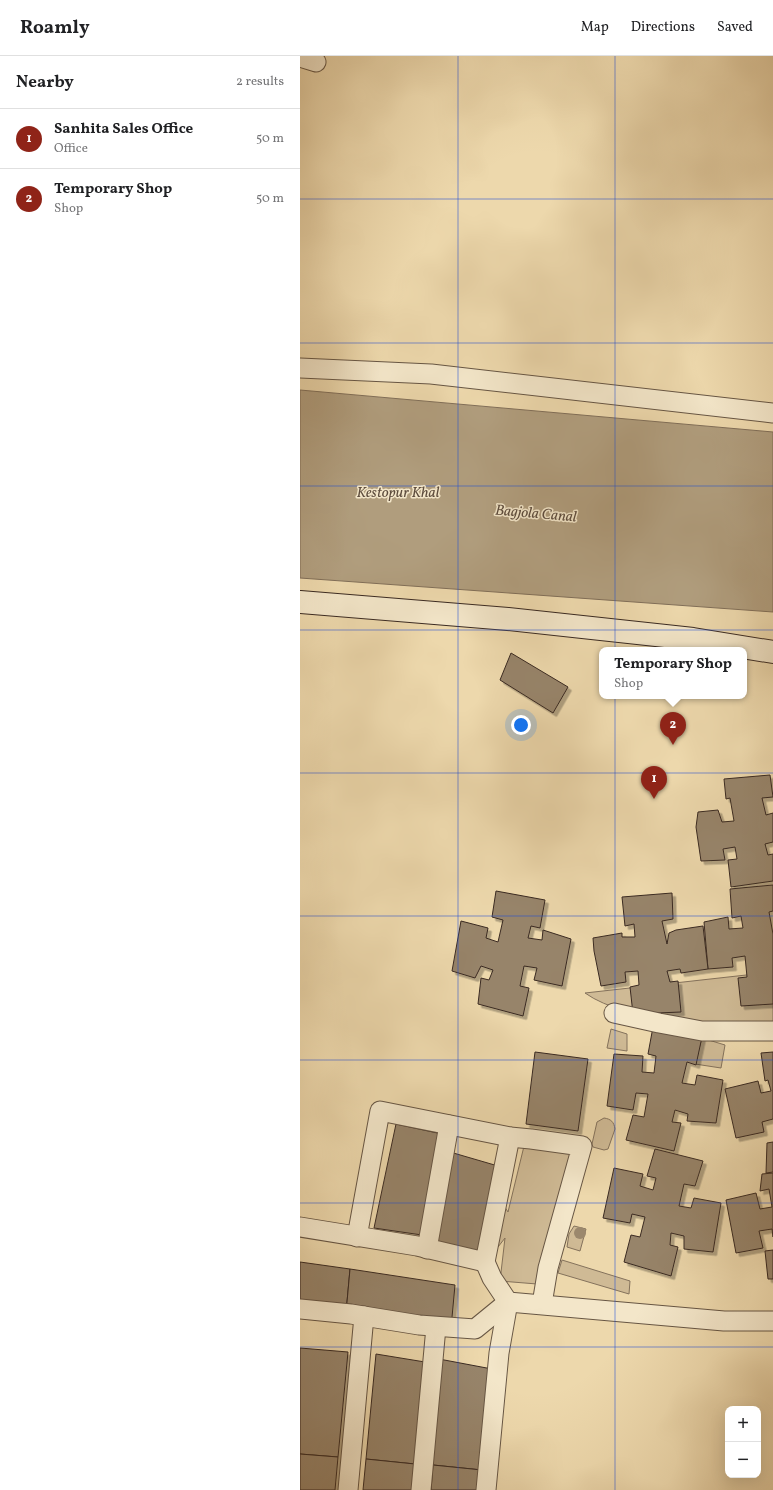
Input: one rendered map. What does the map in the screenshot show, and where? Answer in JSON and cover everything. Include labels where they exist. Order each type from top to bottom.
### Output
[{"type":"street","points":[[300,368],[431,374],[773,413]]},
{"type":"street","points":[[300,602],[523,620],[693,638],[744,647]]},
{"type":"street","points":[[747,647],[773,652]]},
{"type":"street","points":[[614,1014],[659,1024],[702,1030],[773,1031]]},
{"type":"street","points":[[356,1237],[380,1111],[510,1137],[582,1146],[548,1268],[542,1304]]},
{"type":"street","points":[[427,1249],[449,1125]]},
{"type":"street","points":[[486,1490],[499,1353],[508,1302],[492,1278],[485,1262],[510,1137]]},
{"type":"street","points":[[300,1227],[427,1249],[485,1262]]},
{"type":"street","points":[[300,1309],[364,1316],[436,1327],[475,1329],[508,1302],[724,1321],[773,1321]]},
{"type":"street","points":[[348,1490],[364,1316]]},
{"type":"street","points":[[421,1490],[436,1327]]},
{"type":"shaded area","points":[[773,972],[773,1024],[727,1024],[676,1020],[650,1016],[625,1011],[604,1003],[585,993]]},
{"type":"shaded area","points":[[611,1029],[627,1034],[627,1051],[607,1048]]},
{"type":"shaded area","points":[[702,1038],[725,1045],[721,1068],[695,1064]]},
{"type":"shaded area","points":[[604,1118],[612,1121],[615,1129],[608,1149],[604,1150],[593,1147],[592,1144],[597,1122]]},
{"type":"shaded area","points":[[525,1142],[574,1150],[537,1284],[500,1281],[505,1238],[498,1247],[503,1204],[508,1212]]},
{"type":"shaded area","points":[[574,1226],[586,1229],[580,1251],[567,1247],[569,1234]]},
{"type":"shaded area","points":[[562,1260],[630,1281],[629,1294],[558,1273]]},
{"type":"water","name":"Kestopur Khal","points":[[300,390],[773,432],[773,612],[300,578]]},
{"type":"building","points":[[511,653],[568,687],[553,713],[500,680]]},
{"type":"building","points":[[770,775],[773,797],[762,798],[766,815],[773,813],[773,842],[765,844],[768,855],[773,854],[773,881],[731,887],[728,860],[737,859],[735,847],[723,849],[725,860],[701,861],[696,827],[698,812],[718,810],[722,822],[734,821],[730,798],[726,799],[724,779]]},
{"type":"building","points":[[773,885],[773,911],[769,912],[773,934],[773,1004],[741,1006],[738,978],[747,977],[745,956],[732,958],[733,967],[708,969],[704,922],[728,917],[729,929],[743,928],[741,916],[732,918],[730,889]]},
{"type":"building","points":[[496,891],[545,900],[540,928],[531,926],[528,938],[542,940],[543,930],[571,939],[562,986],[534,980],[537,968],[524,966],[520,986],[529,988],[523,1016],[478,1004],[481,978],[489,980],[493,970],[481,966],[475,978],[452,971],[461,921],[488,928],[486,938],[498,942],[503,920],[492,917]]},
{"type":"building","points":[[672,893],[673,919],[662,921],[667,944],[669,933],[676,930],[703,926],[708,969],[681,973],[680,969],[667,971],[670,982],[678,981],[681,1012],[633,1014],[630,987],[639,985],[638,971],[625,972],[626,982],[601,986],[593,938],[622,933],[622,937],[635,937],[634,924],[625,926],[622,897]]},
{"type":"building","points":[[653,1027],[702,1037],[696,1065],[687,1062],[682,1083],[695,1085],[697,1075],[723,1080],[716,1123],[687,1121],[688,1114],[675,1110],[672,1122],[681,1123],[674,1151],[626,1140],[633,1115],[644,1117],[648,1094],[636,1093],[633,1110],[607,1106],[614,1054],[643,1056],[642,1072],[654,1073],[656,1056],[648,1054]]},
{"type":"building","points":[[535,1052],[588,1059],[578,1131],[526,1124]]},
{"type":"building","points":[[773,1052],[773,1119],[762,1122],[764,1132],[736,1138],[725,1089],[758,1081],[761,1093],[771,1091],[768,1080],[765,1081],[761,1053]]},
{"type":"building","points":[[396,1124],[442,1134],[422,1235],[374,1228]]},
{"type":"building","points":[[773,1142],[773,1172],[766,1173],[767,1143]]},
{"type":"building","points":[[655,1149],[703,1161],[695,1186],[684,1184],[679,1206],[691,1208],[694,1198],[721,1203],[713,1252],[684,1249],[684,1236],[671,1233],[670,1245],[678,1247],[671,1276],[624,1262],[631,1235],[640,1237],[645,1217],[632,1214],[630,1223],[603,1218],[614,1168],[643,1174],[640,1186],[653,1190],[656,1178],[647,1176]]},
{"type":"building","points":[[450,1152],[498,1166],[480,1253],[435,1244]]},
{"type":"building","points":[[773,1173],[773,1237],[772,1229],[759,1231],[763,1248],[736,1253],[726,1200],[756,1193],[760,1209],[772,1207],[769,1189],[760,1191],[762,1174]]},
{"type":"building","points":[[773,1250],[773,1279],[768,1279],[765,1251]]},
{"type":"building","points":[[300,1262],[350,1269],[346,1313],[300,1307]]},
{"type":"building","points":[[350,1269],[455,1285],[451,1328],[346,1313]]},
{"type":"building","points":[[300,1348],[348,1352],[338,1457],[300,1454]]},
{"type":"building","points":[[376,1354],[425,1362],[415,1464],[366,1459]]},
{"type":"building","points":[[439,1359],[492,1369],[482,1470],[433,1465]]},
{"type":"building","points":[[300,1454],[338,1457],[335,1490],[300,1490]]},
{"type":"building","points":[[366,1459],[415,1464],[412,1490],[363,1490]]},
{"type":"building","points":[[433,1465],[482,1470],[480,1490],[431,1490]]},
{"type":"place","name":"Temporary Shop","points":[[673,745]]},
{"type":"place","name":"Sanhita Sales Office","points":[[654,799]]},
{"type":"water label","name":"Bagjola Canal","points":[[536,513]]}]
